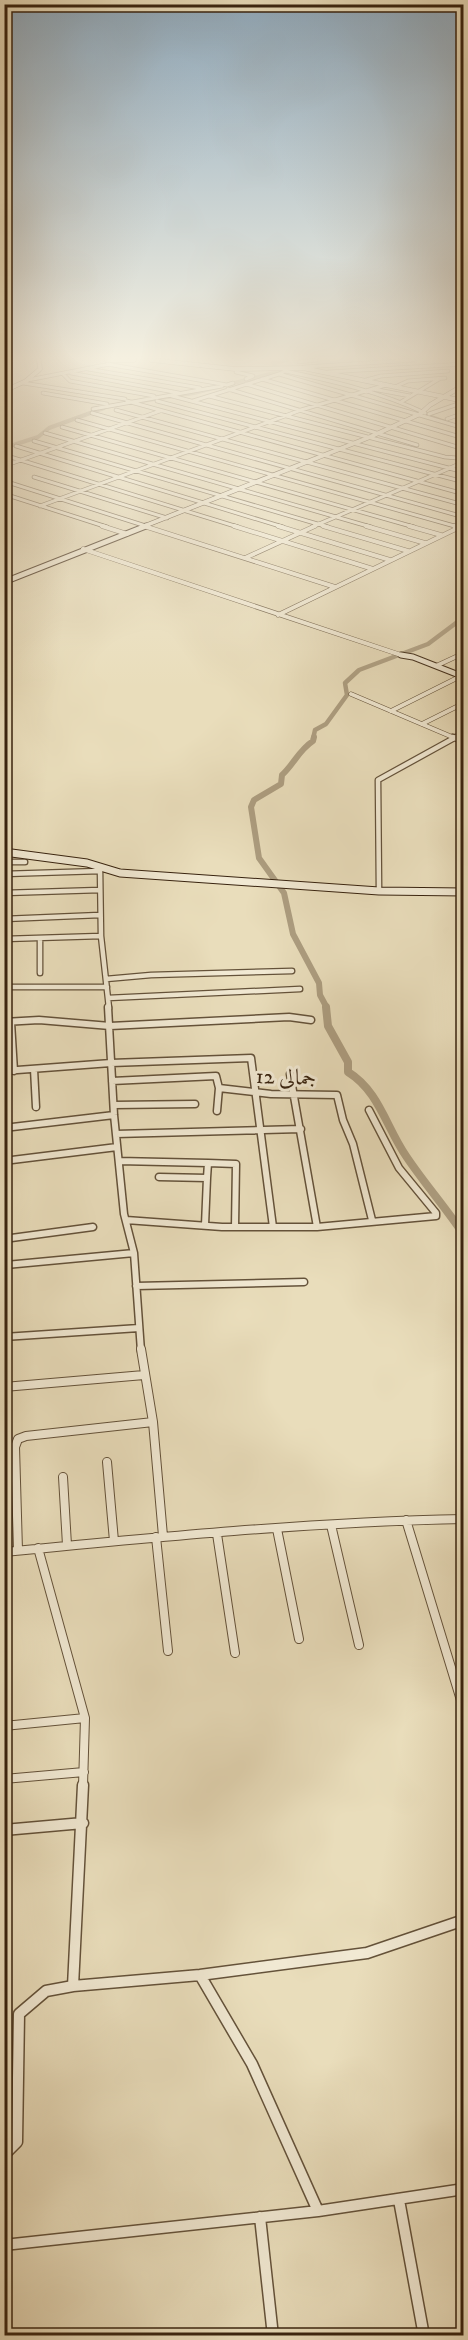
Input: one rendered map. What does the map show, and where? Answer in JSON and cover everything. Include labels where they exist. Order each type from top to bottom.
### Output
[{"type":"street","points":[[52,469],[373,569]]},
{"type":"street","points":[[91,469],[390,560]]},
{"type":"street","points":[[131,469],[408,551]]},
{"type":"street","points":[[40,506],[141,469]]},
{"type":"street","points":[[171,469],[425,543]]},
{"type":"street","points":[[210,469],[441,535]]},
{"type":"street","points":[[251,469],[458,527]]},
{"type":"street","points":[[4,582],[291,469]]},
{"type":"street","points":[[292,469],[464,517]]},
{"type":"street","points":[[332,469],[464,505]]},
{"type":"street","points":[[373,469],[464,494]]},
{"type":"street","points":[[415,469],[464,483]]},
{"type":"street","points":[[245,558],[367,502],[446,469]]},
{"type":"street","points":[[34,477],[167,518]]},
{"type":"street","points":[[4,481],[335,587]]},
{"type":"street","points":[[4,494],[127,534]]},
{"type":"street","points":[[278,615],[464,525]]},
{"type":"street","points":[[83,549],[385,651],[436,666],[462,678]]},
{"type":"street","points":[[436,666],[464,653]]},
{"type":"street","points":[[404,656],[462,678]]},
{"type":"street","points":[[391,711],[462,678]]},
{"type":"street","points":[[351,694],[464,742]]},
{"type":"street","points":[[422,724],[464,703]]},
{"type":"street","points":[[379,891],[378,780],[464,733]]},
{"type":"street","points":[[4,852],[87,863],[100,870]]},
{"type":"street","points":[[4,862],[25,862]]},
{"type":"street","points":[[100,870],[100,936],[108,998],[114,1115],[126,1220],[134,1253],[144,1375],[153,1422],[168,1651]]},
{"type":"street","points":[[4,874],[100,870],[287,886],[379,891],[464,892]]},
{"type":"street","points":[[4,894],[100,890]]},
{"type":"street","points":[[4,919],[100,915]]},
{"type":"street","points":[[4,939],[100,936]]},
{"type":"street","points":[[40,938],[40,973]]},
{"type":"street","points":[[4,987],[106,983],[151,975],[292,971]]},
{"type":"street","points":[[108,998],[300,989]]},
{"type":"street","points":[[14,1071],[8,1022],[39,1020],[110,1026],[289,1017],[311,1020]]},
{"type":"street","points":[[4,1071],[111,1063],[251,1058],[273,1227]]},
{"type":"street","points":[[34,1069],[36,1107]]},
{"type":"street","points":[[290,1074],[317,1227]]},
{"type":"street","name":"جمالی 12","points":[[112,1082],[216,1076],[219,1088],[256,1093],[338,1095],[372,1220]]},
{"type":"street","points":[[217,1111],[219,1088]]},
{"type":"street","points":[[114,1105],[195,1104]]},
{"type":"street","points":[[126,1220],[235,1227],[317,1227],[436,1215],[399,1168],[369,1110]]},
{"type":"street","points":[[4,1128],[114,1115]]},
{"type":"street","points":[[116,1134],[301,1129]]},
{"type":"street","points":[[4,1161],[117,1147]]},
{"type":"street","points":[[119,1161],[236,1164],[235,1227]]},
{"type":"street","points":[[205,1225],[208,1163]]},
{"type":"street","points":[[159,1177],[207,1178]]},
{"type":"street","points":[[4,1239],[93,1227]]},
{"type":"street","points":[[6,1265],[134,1253]]},
{"type":"street","points":[[136,1286],[304,1282]]},
{"type":"street","points":[[4,1337],[139,1328]]},
{"type":"street","points":[[4,1386],[144,1375]]},
{"type":"street","points":[[18,1550],[15,1447],[18,1439],[26,1436],[153,1422]]},
{"type":"street","points":[[106,1462],[114,1541]]},
{"type":"street","points":[[63,1477],[67,1545]]},
{"type":"street","points":[[4,1552],[159,1537],[406,1520],[464,1519]]},
{"type":"street","points":[[406,1520],[464,1710]]},
{"type":"street","points":[[331,1526],[359,1645]]},
{"type":"street","points":[[277,1530],[299,1639]]},
{"type":"street","points":[[217,1534],[235,1653]]},
{"type":"street","points":[[38,1548],[85,1718],[83,1823],[73,1986]]},
{"type":"street","points":[[4,1726],[85,1718]]},
{"type":"street","points":[[4,1779],[84,1772]]},
{"type":"street","points":[[4,1830],[83,1823]]},
{"type":"street","points":[[4,2155],[17,2142],[19,2014],[46,1991],[73,1986],[200,1975],[367,1953],[464,1920]]},
{"type":"street","points":[[200,1975],[252,2064],[318,2211]]},
{"type":"street","points":[[4,2246],[318,2211],[464,2189]]},
{"type":"street","points":[[399,2200],[424,2336]]},
{"type":"street","points":[[260,2217],[273,2336]]},
{"type":"waterway","points":[[313,739],[315,730],[326,724],[347,695],[345,683],[359,670],[428,644],[464,617]]},
{"type":"waterway","points":[[314,737],[313,741],[282,775],[281,784],[254,800],[251,807],[259,858],[284,893],[293,934],[319,983],[320,995],[327,1008]]},
{"type":"waterway","points":[[326,1007],[328,1026],[348,1062],[348,1072],[359,1080],[375,1099],[406,1156],[464,1235]]}]
